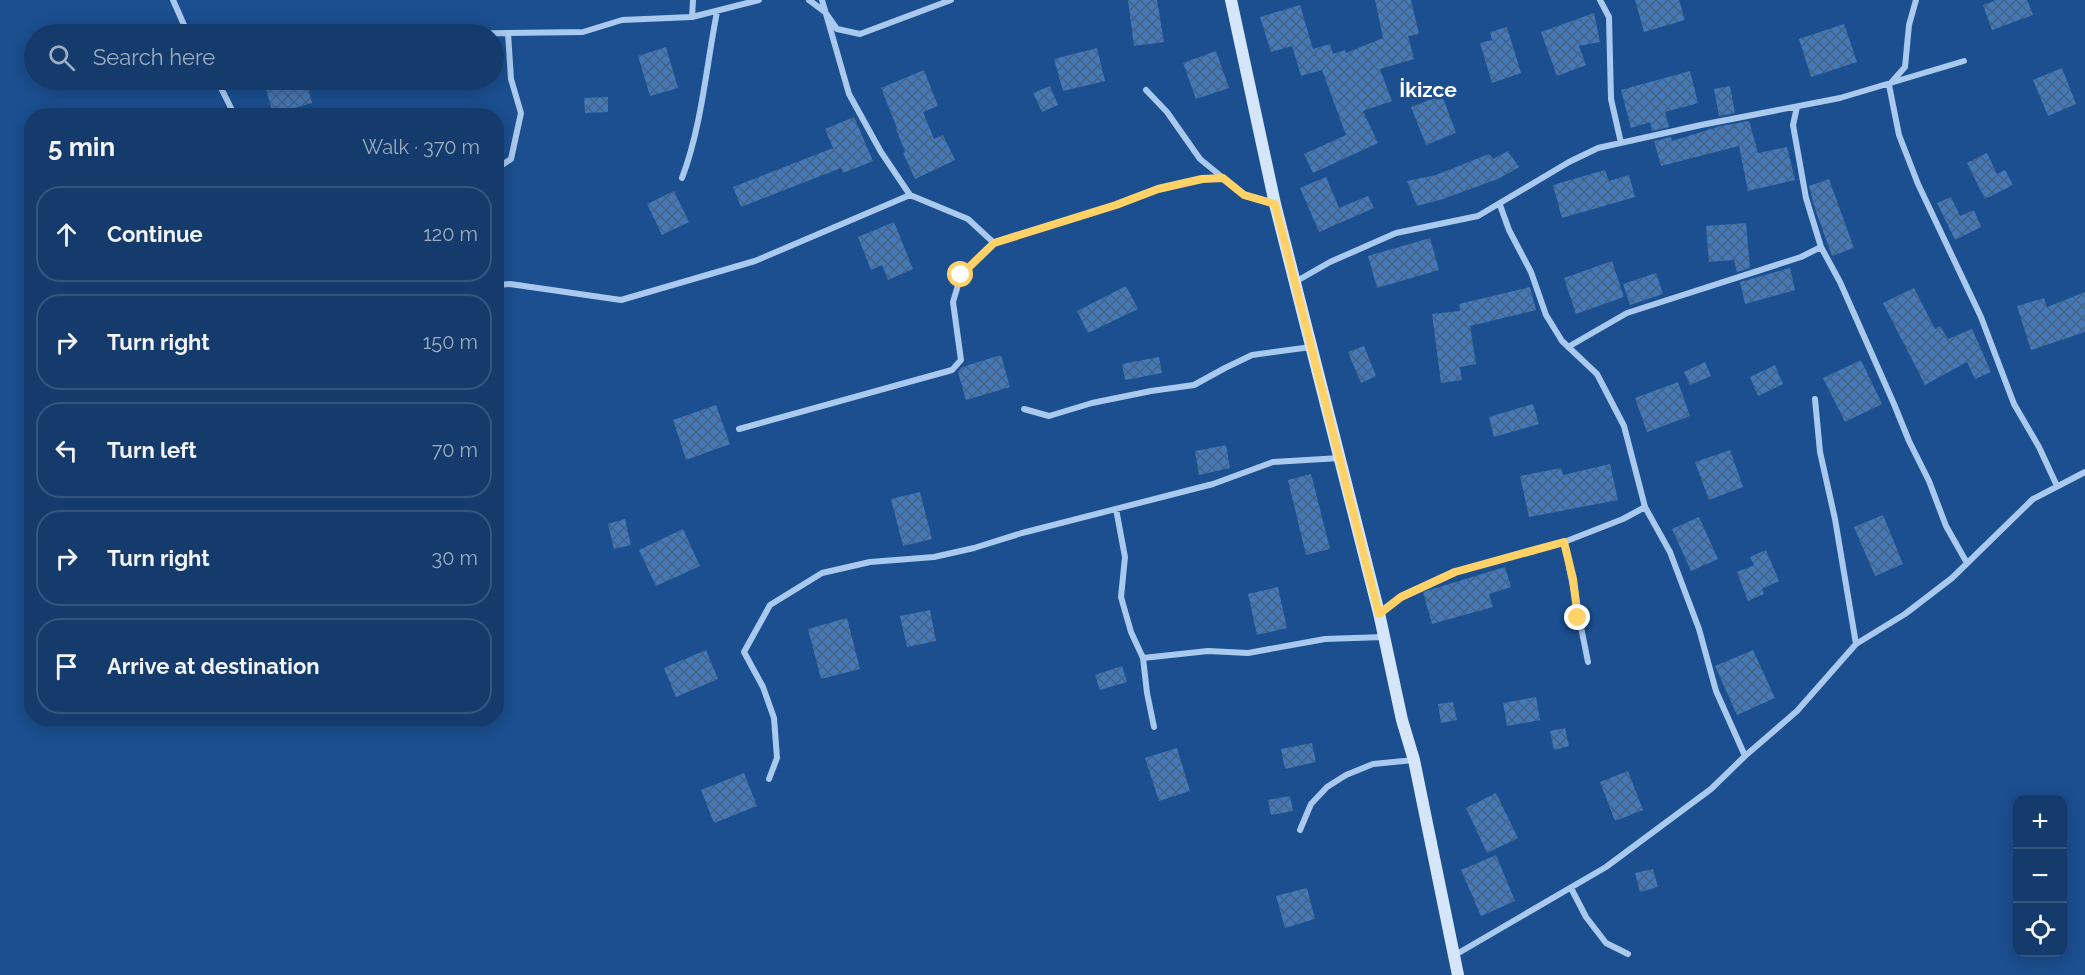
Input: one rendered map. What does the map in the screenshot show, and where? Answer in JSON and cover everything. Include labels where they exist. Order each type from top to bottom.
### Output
[{"type":"main road","points":[[1231,0],[1275,204],[1385,637],[1402,720],[1414,760],[1458,975]]},
{"type":"street","points":[[173,0],[184,24]]},
{"type":"street","points":[[692,17],[693,0]]},
{"type":"street","points":[[504,33],[583,32],[622,20],[692,17],[759,0]]},
{"type":"street","points":[[809,0],[825,12],[837,29],[860,34],[951,0]]},
{"type":"street","points":[[822,0],[849,94],[881,152],[910,195],[968,219],[994,243]]},
{"type":"street","points":[[1601,0],[1609,17],[1611,99],[1621,143]]},
{"type":"street","points":[[1889,85],[1905,67],[1909,25],[1916,0]]},
{"type":"street","points":[[682,178],[689,159],[700,107],[717,12]]},
{"type":"street","points":[[504,164],[511,159],[521,113],[511,79],[508,33]]},
{"type":"street","points":[[1296,282],[1330,262],[1396,233],[1478,216],[1569,162],[1598,148],[1797,107],[1889,85],[1964,61]]},
{"type":"street","points":[[1889,85],[1899,135],[1918,184],[1981,317],[2014,404],[2039,447],[2057,486]]},
{"type":"street","points":[[222,90],[231,108]]},
{"type":"street","points":[[1146,90],[1167,112],[1200,159],[1244,195],[1275,204]]},
{"type":"street","points":[[1797,107],[1793,125],[1806,198],[1821,247],[1840,282],[1909,441],[1929,481],[1946,526],[1967,562]]},
{"type":"street","points":[[739,429],[952,370],[961,360],[953,302],[961,275],[994,243],[1158,189],[1202,179],[1223,178]]},
{"type":"street","points":[[504,284],[621,300],[755,261],[910,195]]},
{"type":"street","points":[[1500,205],[1509,230],[1531,272],[1546,315],[1568,347],[1597,374],[1624,426],[1645,507],[1670,552],[1699,629],[1716,691],[1745,756]]},
{"type":"street","points":[[1568,347],[1628,313],[1801,257],[1821,247]]},
{"type":"street","points":[[1024,409],[1049,416],[1092,403],[1151,391],[1194,386],[1252,355],[1312,347]]},
{"type":"street","points":[[1815,399],[1820,452],[1835,519],[1856,645]]},
{"type":"street","points":[[769,779],[777,758],[774,718],[763,687],[744,652],[770,605],[822,573],[870,561],[934,557],[1213,484],[1273,462],[1340,458]]},
{"type":"street","points":[[1455,955],[1606,867],[1711,789],[1797,711],[1856,645],[1905,614],[1952,578],[2033,499],[2085,472]]},
{"type":"street","points":[[1379,614],[1401,597],[1455,572],[1564,542],[1623,519],[1645,507]]},
{"type":"street","points":[[1116,509],[1125,557],[1121,597],[1131,632],[1143,658],[1154,727]]},
{"type":"street","points":[[1564,542],[1588,662]]},
{"type":"street","points":[[1143,658],[1208,651],[1248,653],[1325,639],[1385,637]]},
{"type":"street","points":[[1300,830],[1311,804],[1327,787],[1373,764],[1414,760]]},
{"type":"street","points":[[1570,888],[1586,917],[1606,943],[1628,954]]},
{"type":"building","points":[[1128,0],[1157,0],[1164,42],[1134,46]]},
{"type":"building","points":[[1375,0],[1411,0],[1419,34],[1408,36],[1414,59],[1380,69],[1392,101],[1363,111],[1378,143],[1313,173],[1304,154],[1346,135],[1322,70],[1301,76],[1292,46],[1271,52],[1260,17],[1300,5],[1313,49],[1330,44],[1333,54],[1345,50],[1346,53],[1383,38]]},
{"type":"building","points":[[1635,0],[1679,0],[1685,20],[1644,32]]},
{"type":"building","points":[[1996,0],[2027,0],[2033,15],[1992,30],[1983,5]]},
{"type":"building","points":[[1594,13],[1600,42],[1579,46],[1586,65],[1557,76],[1541,32]]},
{"type":"building","points":[[1844,24],[1857,62],[1811,77],[1799,39]]},
{"type":"building","points":[[1507,27],[1521,73],[1492,83],[1480,43],[1492,40],[1490,32]]},
{"type":"building","points":[[666,47],[678,88],[650,96],[638,56]]},
{"type":"building","points":[[1097,48],[1105,81],[1063,91],[1054,59]]},
{"type":"building","points":[[1216,51],[1229,88],[1196,99],[1183,63]]},
{"type":"building","points":[[2062,68],[2076,104],[2048,116],[2033,80]]},
{"type":"building","points":[[924,70],[938,106],[923,112],[934,139],[943,135],[955,160],[915,179],[903,153],[905,152],[897,128],[881,88]]},
{"type":"building","points":[[1690,71],[1698,103],[1665,112],[1669,127],[1652,131],[1650,122],[1631,128],[1621,90]]},
{"type":"building","points":[[1050,86],[1058,105],[1042,112],[1033,93]]},
{"type":"building","points":[[1730,86],[1735,113],[1719,116],[1714,89]]},
{"type":"building","points":[[266,90],[309,90],[312,103],[294,108],[271,108]]},
{"type":"building","points":[[1442,95],[1456,133],[1426,145],[1411,107]]},
{"type":"building","points":[[608,97],[608,112],[585,113],[584,98]]},
{"type":"building","points":[[854,117],[873,161],[843,173],[841,168],[741,207],[733,187],[833,148],[825,129]]},
{"type":"building","points":[[1749,121],[1758,153],[1787,147],[1795,180],[1748,191],[1739,146],[1661,166],[1654,141],[1671,137],[1672,141],[1721,126]]},
{"type":"building","points":[[1508,151],[1519,167],[1498,179],[1417,206],[1407,181],[1436,175],[1489,154],[1493,159]]},
{"type":"building","points":[[1987,153],[1997,174],[2005,170],[2013,185],[1985,199],[1967,163]]},
{"type":"building","points":[[1605,170],[1609,181],[1629,175],[1635,197],[1562,218],[1553,185]]},
{"type":"building","points":[[1326,177],[1339,208],[1368,196],[1374,208],[1319,232],[1300,188]]},
{"type":"building","points":[[1829,179],[1854,248],[1832,256],[1809,186]]},
{"type":"building","points":[[674,191],[689,222],[662,235],[647,204]]},
{"type":"building","points":[[1951,197],[1960,216],[1974,210],[1981,227],[1955,240],[1937,203]]},
{"type":"building","points":[[894,222],[913,269],[888,280],[882,265],[871,270],[858,237]]},
{"type":"building","points":[[1746,223],[1750,268],[1737,272],[1734,260],[1709,262],[1706,226]]},
{"type":"building","points":[[1430,238],[1439,270],[1377,288],[1368,256]]},
{"type":"building","points":[[1612,261],[1624,297],[1576,314],[1564,278]]},
{"type":"building","points":[[1790,268],[1795,290],[1745,304],[1740,282]]},
{"type":"building","points":[[1656,273],[1663,294],[1630,305],[1623,284]]},
{"type":"building","points":[[1126,286],[1138,309],[1088,333],[1077,311]]},
{"type":"building","points":[[1530,287],[1536,310],[1470,326],[1476,364],[1460,367],[1462,380],[1441,383],[1432,314],[1460,311],[1459,304]]},
{"type":"building","points":[[1914,288],[1935,329],[1940,326],[1948,339],[1972,329],[1991,372],[1975,379],[1967,362],[1925,385],[1883,303]]},
{"type":"building","points":[[2085,292],[2085,332],[2031,350],[2017,306],[2044,298],[2047,307]]},
{"type":"building","points":[[1364,346],[1376,376],[1361,383],[1348,352]]},
{"type":"building","points":[[1001,355],[1010,387],[966,400],[958,372],[962,367]]},
{"type":"building","points":[[1159,357],[1162,373],[1125,380],[1122,364]]},
{"type":"building","points":[[1861,360],[1882,404],[1845,422],[1823,378]]},
{"type":"building","points":[[1705,362],[1711,376],[1690,385],[1684,372]]},
{"type":"building","points":[[1775,365],[1783,384],[1758,396],[1750,377]]},
{"type":"building","points":[[1678,382],[1690,416],[1647,432],[1635,398]]},
{"type":"building","points":[[1533,404],[1539,424],[1494,437],[1489,417]]},
{"type":"building","points":[[716,405],[730,444],[686,460],[673,420]]},
{"type":"building","points":[[1226,445],[1230,468],[1199,475],[1195,451]]},
{"type":"building","points":[[1730,450],[1743,487],[1709,500],[1695,462]]},
{"type":"building","points":[[1610,464],[1618,500],[1529,517],[1520,476],[1561,468],[1563,475]]},
{"type":"building","points":[[1311,474],[1330,549],[1306,555],[1288,480]]},
{"type":"building","points":[[920,492],[932,539],[903,546],[891,499]]},
{"type":"building","points":[[1883,515],[1903,564],[1875,576],[1854,527]]},
{"type":"building","points":[[1699,517],[1718,559],[1691,571],[1672,529]]},
{"type":"building","points":[[625,519],[631,545],[614,549],[608,524]]},
{"type":"building","points":[[683,529],[700,566],[656,586],[639,550]]},
{"type":"building","points":[[1766,550],[1779,581],[1762,589],[1764,594],[1748,601],[1737,572],[1754,565],[1750,557]]},
{"type":"building","points":[[1505,567],[1511,587],[1489,594],[1493,607],[1432,624],[1423,592]]},
{"type":"building","points":[[1278,587],[1287,628],[1257,635],[1248,594]]},
{"type":"building","points":[[930,610],[936,641],[907,647],[900,616]]},
{"type":"building","points":[[847,618],[860,669],[821,679],[808,629]]},
{"type":"building","points":[[706,650],[718,679],[676,697],[664,668]]},
{"type":"building","points":[[1753,650],[1775,698],[1737,715],[1715,666]]},
{"type":"building","points":[[1122,666],[1127,682],[1100,690],[1095,675]]},
{"type":"building","points":[[1536,697],[1540,720],[1507,726],[1503,703]]},
{"type":"building","points":[[1453,702],[1457,720],[1441,723],[1438,704]]},
{"type":"building","points":[[1565,728],[1569,746],[1554,750],[1550,731]]},
{"type":"building","points":[[1312,743],[1316,762],[1285,769],[1281,749]]},
{"type":"building","points":[[1177,748],[1190,791],[1159,801],[1145,758]]},
{"type":"building","points":[[1628,771],[1643,810],[1615,821],[1600,782]]},
{"type":"building","points":[[744,773],[757,806],[714,823],[701,790]]},
{"type":"building","points":[[1496,793],[1518,838],[1487,853],[1466,808]]},
{"type":"building","points":[[1290,796],[1293,811],[1271,815],[1268,800]]},
{"type":"building","points":[[1496,855],[1515,901],[1481,916],[1461,870]]},
{"type":"building","points":[[1653,869],[1658,887],[1640,892],[1635,873]]},
{"type":"building","points":[[1307,888],[1315,919],[1285,928],[1276,896]]},
{"type":"district","name":"İkizce","points":[[1428,89]]},
{"type":"route","points":[[961,275],[994,243],[1116,205],[1158,189],[1202,179],[1223,178],[1244,195],[1275,204],[1379,614],[1401,597],[1455,572],[1564,542],[1573,579],[1578,618]]}]
